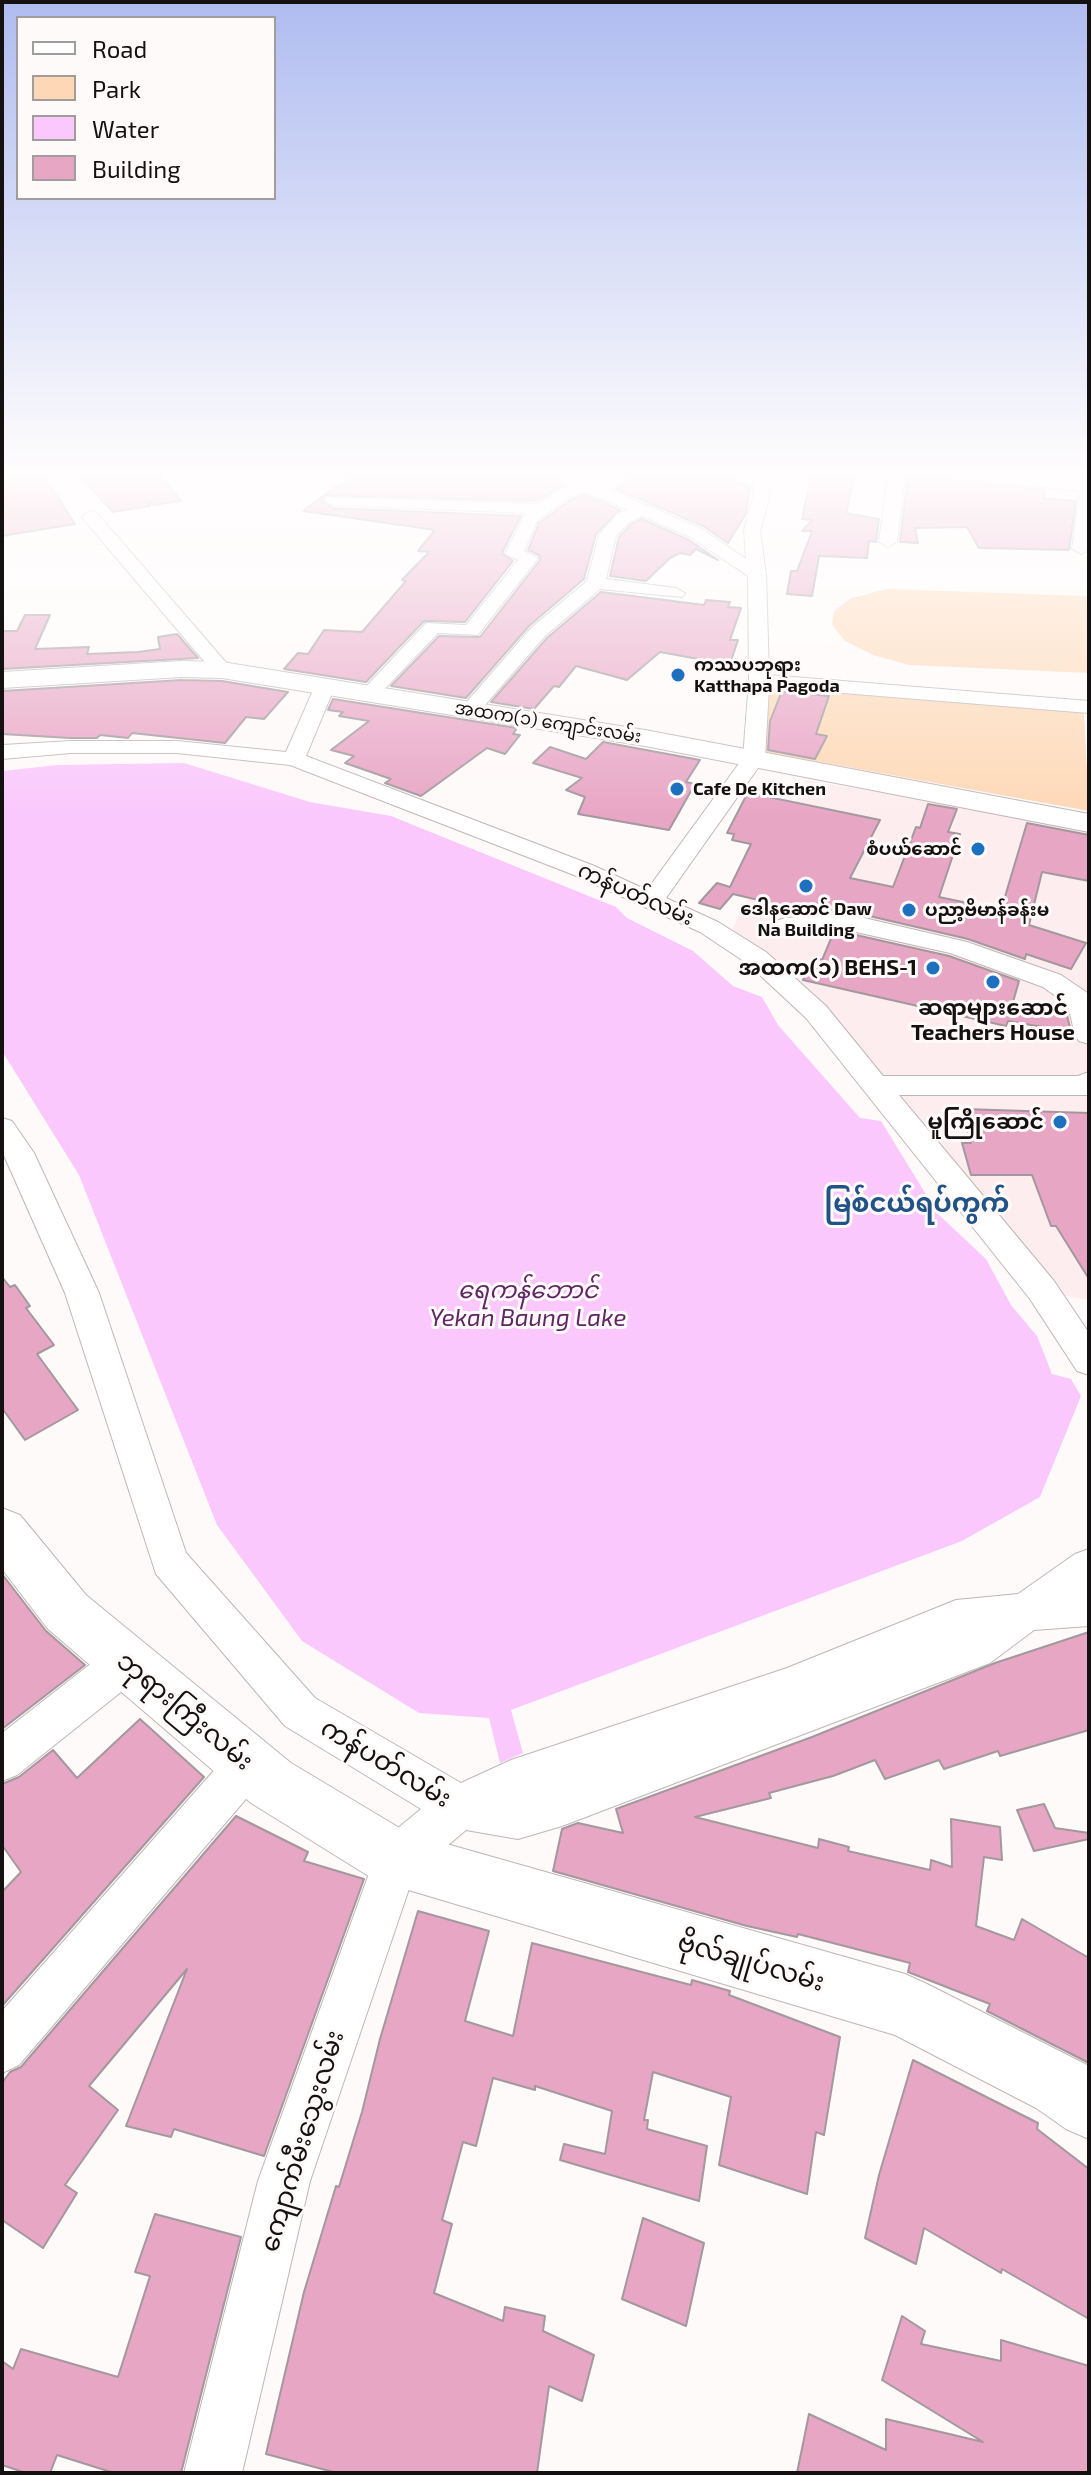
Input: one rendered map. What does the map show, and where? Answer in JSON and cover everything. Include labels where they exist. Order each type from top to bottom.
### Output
[{"type":"main road","name":"အထက(၁) ကျောင်းလမ်း","points":[[2,680],[182,669],[222,670],[754,758],[1089,823]]},
{"type":"main road","name":"ဘုရားကြီးလမ်း","points":[[3,1534],[67,1612],[248,1764],[271,1783],[396,1859]]},
{"type":"main road","name":"ဗိုလ်ချုပ်လမ်း","points":[[396,1859],[905,2006],[1059,2085],[1089,2106]]},
{"type":"street","points":[[150,586],[222,670]]},
{"type":"street","points":[[370,693],[433,627],[471,631],[507,586]]},
{"type":"street","points":[[471,709],[538,632],[593,586]]},
{"type":"street","points":[[616,586],[676,593]]},
{"type":"street","points":[[651,901],[754,758],[759,680],[757,586]]},
{"type":"street","points":[[759,680],[1089,707]]},
{"type":"street","points":[[294,759],[325,686]]},
{"type":"street","name":"ကန်ပတ်လမ်း","points":[[2,752],[71,747],[177,747],[294,759],[583,870],[709,927],[757,958],[816,1012],[1042,1290],[1089,1361]]},
{"type":"street","points":[[785,926],[847,922],[971,952],[1052,981],[1081,1001],[1089,1035]]},
{"type":"street","points":[[876,1085],[1086,1086],[1089,1081]]},
{"type":"street","name":"ကန်ပတ်လမ်း","points":[[2,1128],[19,1153],[82,1293],[170,1562],[300,1712],[459,1807]]},
{"type":"street","points":[[396,1859],[459,1807],[518,1817],[562,1804],[976,1650],[1089,1566]]},
{"type":"street","points":[[1026,1612],[1089,1608]]},
{"type":"street","points":[[2,1760],[126,1662]]},
{"type":"street","points":[[2,2048],[248,1764]]},
{"type":"street","name":"ကျောက်မီးသွေးလမ်း","points":[[213,2473],[284,2181],[396,1859]]},
{"type":"shaded area","name":"အထက(၁) BEHS-1","points":[[806,780],[1089,829],[1089,1300],[1061,1295],[933,1133],[850,1035],[731,932]]},
{"type":"green space","points":[[887,589],[1089,596],[1089,673],[909,665],[873,655],[845,641],[832,625],[834,611],[851,598]]},
{"type":"green space","points":[[770,686],[1084,712],[1089,811],[754,750]]},
{"type":"water","name":"ရေကန်ဘောင် Yekan Baung Lake","points":[[184,763],[310,802],[391,816],[616,907],[627,918],[693,951],[733,986],[762,997],[778,1025],[860,1118],[881,1121],[938,1214],[986,1259],[1011,1305],[1037,1336],[1052,1374],[1071,1379],[1081,1396],[1040,1497],[962,1541],[511,1710],[523,1753],[500,1763],[489,1718],[419,1713],[302,1641],[217,1525],[79,1175],[2,1051],[2,771],[57,765]]},
{"type":"building","points":[[402,586],[494,586],[465,622],[424,621],[366,682],[284,669],[298,653],[308,654],[324,630],[362,632]]},
{"type":"building","points":[[520,586],[576,586],[529,626],[466,698],[391,686],[439,636],[480,637]]},
{"type":"building","points":[[788,586],[814,586],[812,596],[787,594]]},
{"type":"building","points":[[601,592],[704,605],[706,600],[730,602],[728,607],[741,608],[730,640],[738,640],[731,661],[726,664],[660,652],[627,680],[576,666],[559,687],[554,686],[534,709],[491,702],[547,638]]},
{"type":"building","points":[[25,615],[50,615],[35,649],[89,647],[87,654],[138,652],[160,649],[158,637],[177,634],[198,658],[2,669],[2,631],[17,631]]},
{"type":"building","points":[[182,680],[222,681],[288,692],[264,719],[246,717],[225,743],[132,733],[128,738],[2,734],[2,691]]},
{"type":"building","points":[[782,691],[829,696],[816,734],[827,736],[815,759],[768,750],[770,721]]},
{"type":"building","points":[[333,699],[517,728],[513,734],[520,735],[505,754],[487,748],[421,796],[385,783],[391,779],[345,763],[354,756],[331,750],[369,721],[339,716],[343,712],[328,710]]},
{"type":"building","points":[[603,742],[700,760],[686,782],[695,784],[669,830],[578,814],[585,797],[566,790],[582,778],[533,763],[550,747],[586,759]]},
{"type":"building","points":[[754,794],[880,820],[850,878],[893,887],[928,804],[957,809],[948,832],[960,834],[939,897],[1001,910],[1027,823],[1089,835],[1089,881],[1042,872],[1029,925],[1086,943],[1071,969],[1026,954],[1025,959],[968,939],[848,911],[813,913],[733,894],[720,909],[699,903],[717,883],[730,887],[751,844],[732,840],[734,834],[727,833],[746,796],[753,797]]},
{"type":"building","points":[[847,933],[949,956],[1019,981],[1013,1002],[1066,1011],[1071,1032],[1008,1021],[1006,1026],[803,980],[813,958],[822,960],[833,934]]},
{"type":"building","points":[[963,1109],[1089,1113],[1089,1279],[1056,1226],[1051,1226],[1032,1175],[971,1175],[962,1143],[971,1143]]},
{"type":"building","points":[[2,1277],[10,1287],[15,1285],[30,1306],[26,1308],[54,1345],[37,1354],[78,1410],[25,1440],[2,1408]]},
{"type":"building","points":[[2,1574],[46,1631],[85,1665],[2,1729]]},
{"type":"building","points":[[1089,1632],[1089,1730],[1000,1756],[998,1751],[944,1769],[939,1760],[885,1779],[875,1760],[833,1776],[769,1793],[771,1798],[695,1817],[818,1848],[819,1839],[849,1847],[848,1851],[930,1870],[931,1860],[952,1867],[951,1819],[1000,1827],[1002,1860],[984,1857],[976,1926],[1014,1940],[1022,1919],[1089,1958],[1089,2063],[987,2011],[990,2004],[908,1972],[910,1963],[798,1934],[797,1937],[747,1926],[553,1871],[562,1829],[578,1823],[623,1833],[616,1809],[812,1737],[995,1663]]},
{"type":"building","points":[[140,1719],[204,1777],[2,2006],[2,1892],[21,1872],[2,1845],[2,1784],[19,1777],[53,1750],[77,1778]]},
{"type":"building","points":[[1044,1804],[1055,1828],[1089,1833],[1089,1839],[1034,1851],[1017,1810]]},
{"type":"building","points":[[236,1816],[308,1852],[304,1861],[364,1879],[264,2156],[174,2129],[171,2137],[126,2126],[187,1969],[89,2086],[118,2110],[65,2185],[77,2193],[43,2248],[2,2220],[2,2083],[10,2072],[21,2067]]},
{"type":"building","points":[[418,1911],[489,1931],[465,2021],[513,2036],[532,1943],[691,1985],[692,1980],[730,1991],[729,1995],[840,2037],[824,2135],[816,2132],[807,2194],[719,2165],[731,2097],[653,2072],[644,2120],[648,2120],[647,2129],[707,2146],[699,2201],[560,2160],[564,2144],[605,2154],[612,2111],[535,2086],[535,2090],[493,2078],[476,2146],[463,2142],[442,2220],[452,2224],[434,2293],[503,2321],[505,2307],[545,2316],[543,2331],[594,2355],[582,2401],[549,2386],[537,2473],[337,2473],[266,2454],[304,2292],[362,2112]]},
{"type":"building","points":[[913,2060],[1038,2123],[1037,2129],[1089,2169],[1089,2319],[924,2228],[916,2264],[865,2238],[879,2175]]},
{"type":"building","points":[[155,2214],[241,2237],[181,2473],[114,2473],[57,2455],[50,2473],[26,2473],[2,2465],[2,2361],[13,2369],[21,2349],[118,2377],[150,2276],[135,2272]]},
{"type":"building","points":[[643,2218],[704,2243],[686,2326],[622,2299]]},
{"type":"building","points":[[902,2316],[925,2331],[921,2344],[1001,2361],[1001,2340],[1089,2366],[1089,2473],[797,2473],[809,2414],[886,2450],[886,2419],[983,2442],[882,2380]]},
{"type":"place","name":"ကဿပဘုရား Katthapa Pagoda","points":[[678,675]]},
{"type":"place","name":"Cafe De Kitchen","points":[[677,789]]},
{"type":"place","name":"စံပယ်ဆောင်","points":[[978,849]]},
{"type":"place","name":"ဒေါနဆောင် Daw Na Building","points":[[806,886]]},
{"type":"place","name":"ပညာ့ဗိမာန်ခန်းမ","points":[[909,910]]},
{"type":"place","name":"အထက(၁) BEHS-1","points":[[933,968]]},
{"type":"place","name":"ဆရာများဆောင် Teachers House","points":[[993,982]]},
{"type":"place","name":"မူကြိုဆောင်","points":[[1060,1122]]},
{"type":"district","name":"မြစ်ငယ်ရပ်ကွက်","points":[[917,1203]]}]
